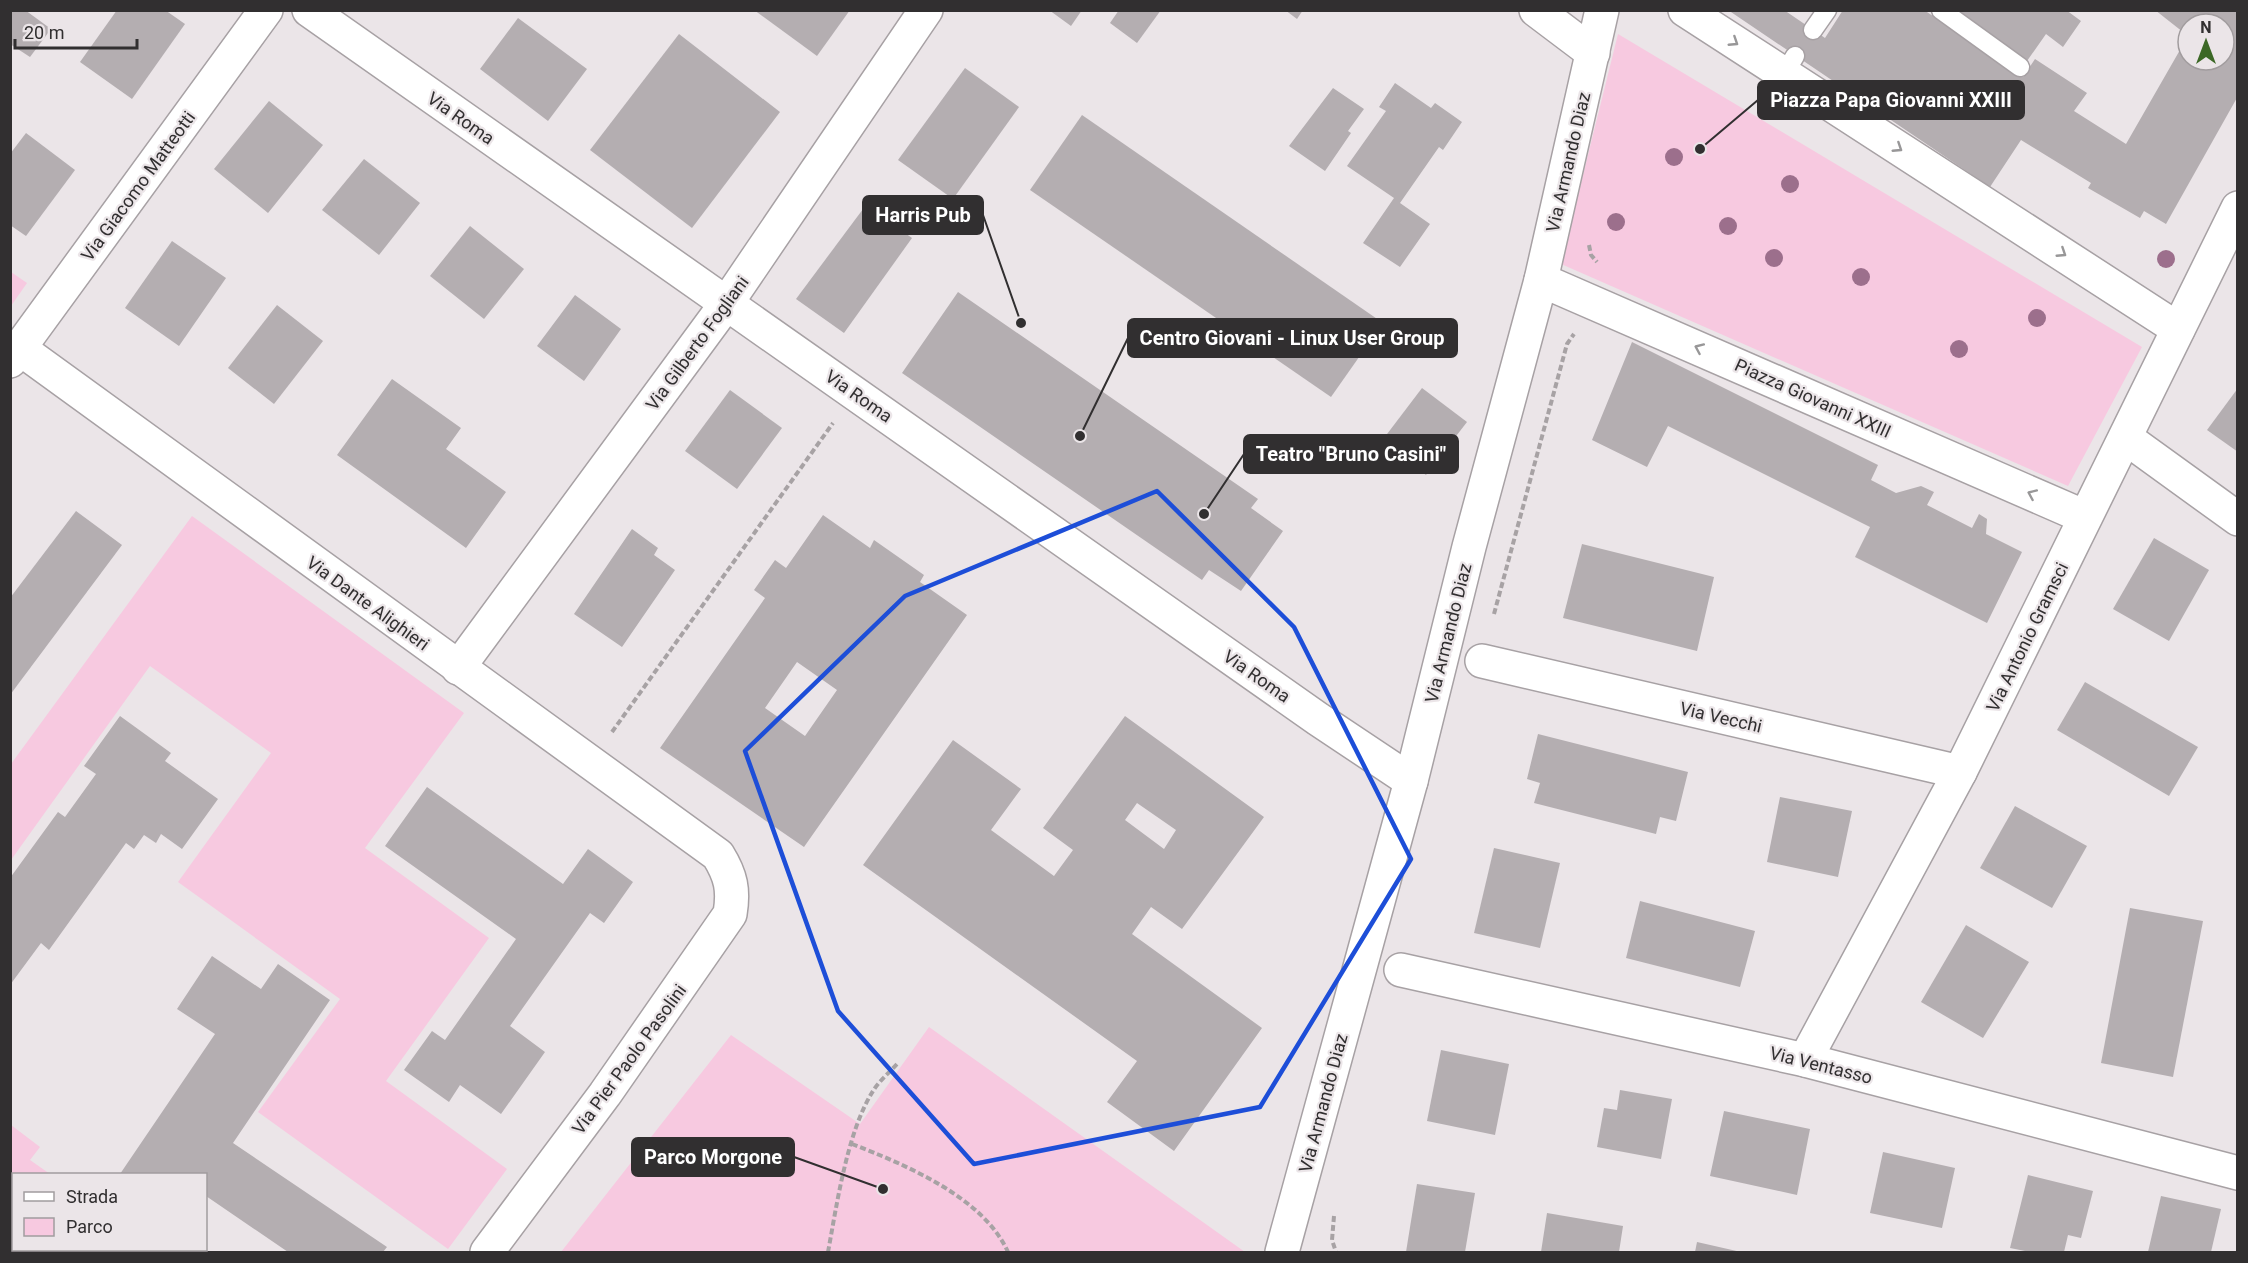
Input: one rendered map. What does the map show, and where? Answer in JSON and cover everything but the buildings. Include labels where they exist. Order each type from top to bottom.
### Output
[{"type":"street","name":"Via Giacomo Matteotti","points":[[15,355],[266,10]]},
{"type":"street","name":"Via Roma","points":[[309,10],[1318,719],[1411,780]]},
{"type":"street","name":"Via Gilberto Fogliani","points":[[458,668],[726,304],[926,10]]},
{"type":"street","points":[[1536,10],[1593,53]]},
{"type":"street","name":"Via Armando Diaz","points":[[1282,1252],[1411,780],[1469,547],[1541,280],[1602,10]]},
{"type":"street","points":[[1685,10],[1789,65],[2178,329]]},
{"type":"street","name":"Via Antonio Gramsci","points":[[1805,1060],[1960,772],[2238,208]]},
{"type":"street","name":"Piazza Giovanni XXIII","points":[[1541,280],[2085,517]]},
{"type":"street","name":"Via Dante Alighieri","points":[[15,355],[591,762],[718,855]]},
{"type":"street","points":[[2126,438],[2238,519]]},
{"type":"street","name":"Via Vecchi","points":[[1482,661],[1960,772]]},
{"type":"street","name":"Via Pier Paolo Pasolini","points":[[487,1252],[605,1094],[730,914],[734,892],[729,874],[718,855]]},
{"type":"street","name":"Via Ventasso","points":[[1401,970],[1805,1060],[2238,1173]]},
{"type":"lane","points":[[1813,30],[1827,10]]},
{"type":"lane","points":[[1941,10],[2020,67]]},
{"type":"path","points":[[591,762],[837,417]]},
{"type":"path","points":[[828,1252],[852,1144],[862,1111],[874,1088],[898,1063]]},
{"type":"path","points":[[852,1144],[897,1162],[960,1199],[1002,1238],[1008,1252]]},
{"type":"highlighted area","points":[[1157,491],[1294,627],[1411,859],[1260,1107],[974,1164],[838,1011],[745,751],[905,596]]},
{"type":"green space","points":[[1618,34],[2142,347],[2068,486],[1561,264]]},
{"type":"green space","points":[[11,272],[27,283],[11,306]]},
{"type":"green space","points":[[192,516],[464,713],[365,848],[489,938],[386,1081],[507,1169],[448,1249],[258,1112],[340,999],[178,882],[271,753],[150,666],[11,860],[11,764]]},
{"type":"green space","points":[[929,1027],[1245,1252],[561,1252],[731,1035],[860,1124]]},
{"type":"green space","points":[[11,1125],[40,1147],[30,1160],[49,1173],[12,1173],[12,1251],[62,1251],[11,1252]]},
{"type":"green space","points":[[81,1251],[156,1252],[83,1252]]},
{"type":"place","name":"Piazza Papa Giovanni XXIII","points":[[1700,149]]},
{"type":"place","name":"Harris Pub","points":[[1021,323]]},
{"type":"place","name":"Centro Giovani - Linux User Group","points":[[1080,436]]},
{"type":"place","name":"Teatro \"Bruno Casini\"","points":[[1204,514]]},
{"type":"place","name":"Parco Morgone","points":[[883,1189]]}]
